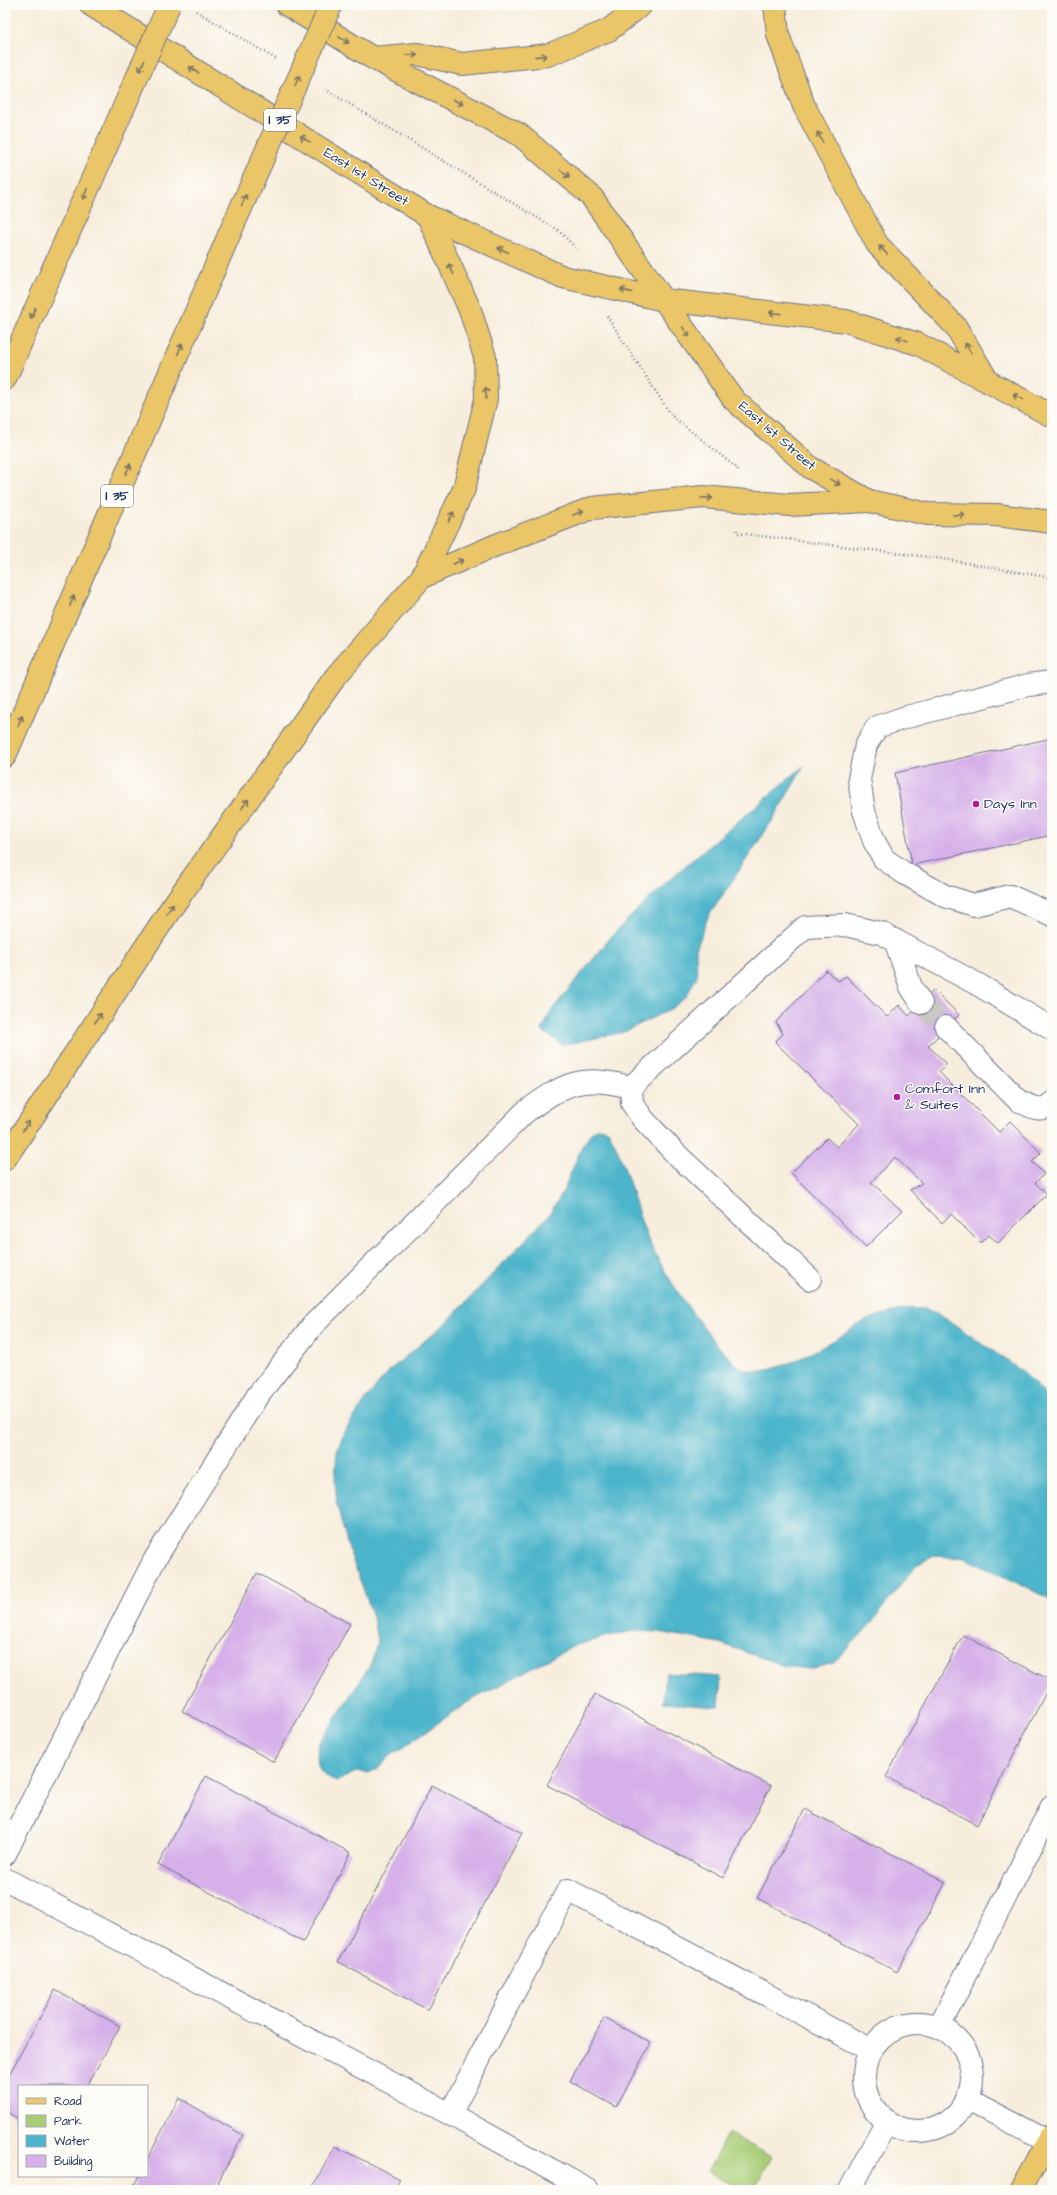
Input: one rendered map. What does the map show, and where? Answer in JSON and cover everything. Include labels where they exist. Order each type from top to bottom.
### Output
[{"type":"main road","name":"East 1st Street","points":[[91,5],[428,216],[563,277],[664,300],[846,320],[918,344],[1052,416]]},
{"type":"main road","points":[[5,379],[169,5]]},
{"type":"main road","name":"East 1st Street","points":[[286,5],[373,58],[520,135],[591,196],[734,400],[811,468],[869,501],[928,514],[997,515],[1052,522]]},
{"type":"main road","name":"I 35","points":[[5,756],[229,235],[331,5]]},
{"type":"main road","points":[[373,58],[417,54],[462,64],[548,55],[609,30],[641,5]]},
{"type":"main road","points":[[775,5],[778,35],[804,106],[877,244],[956,326],[988,381]]},
{"type":"main road","points":[[5,1159],[172,907],[327,689],[422,577],[464,489],[486,399],[485,357],[470,310],[428,216]]},
{"type":"main road","points":[[422,577],[494,546],[592,508],[703,497],[789,506],[869,501]]},
{"type":"main road","points":[[1022,2190],[1049,2144]]},
{"type":"lane","points":[[1052,682],[1028,685],[903,718],[877,728],[866,746],[859,779],[864,811],[874,841],[884,859],[904,873],[945,896],[974,905],[1010,896],[1052,915]]},
{"type":"lane","points":[[631,1087],[805,927],[845,925],[882,933],[977,984],[1052,1029]]},
{"type":"lane","points":[[895,940],[911,987],[922,1003]]},
{"type":"lane","points":[[946,1027],[1018,1100],[1032,1108],[1042,1109],[1052,1103]]},
{"type":"lane","points":[[5,1854],[155,1559],[258,1395],[313,1325],[524,1113],[556,1090],[583,1081],[606,1081],[631,1087]]},
{"type":"lane","points":[[631,1087],[632,1103],[643,1119],[675,1153],[810,1280]]},
{"type":"lane","points":[[939,2027],[1052,1806]]},
{"type":"lane","points":[[5,1879],[450,2114],[588,2190]]},
{"type":"lane","points":[[450,2114],[568,1890],[871,2050]]},
{"type":"lane","points":[[923,2023],[939,2027],[954,2036],[965,2050],[971,2066],[972,2078],[968,2100],[959,2114],[947,2124],[932,2130],[916,2132],[901,2129],[886,2122],[874,2111],[867,2097],[863,2081],[865,2065],[871,2050],[880,2038],[893,2029],[908,2024],[923,2023]]},
{"type":"lane","points":[[968,2100],[1049,2144]]},
{"type":"lane","points":[[850,2190],[886,2122]]},
{"type":"path","points":[[192,9],[281,62]]},
{"type":"path","points":[[322,87],[560,230],[576,246],[610,323],[671,415],[738,468],[737,533],[944,559],[1052,578]]},
{"type":"green space","points":[[728,2133],[772,2157],[753,2190],[743,2190],[708,2171]]},
{"type":"water","points":[[804,766],[772,821],[708,917],[696,949],[697,976],[686,997],[672,1008],[624,1032],[563,1045],[542,1031],[551,1011],[617,930],[672,877]]},
{"type":"water","points":[[599,1128],[608,1130],[620,1155],[646,1235],[674,1286],[701,1325],[728,1357],[740,1367],[750,1371],[763,1371],[777,1368],[807,1355],[865,1321],[894,1312],[918,1308],[931,1311],[947,1320],[1024,1373],[1040,1389],[1052,1407],[1052,1600],[965,1558],[934,1556],[916,1565],[867,1628],[834,1663],[809,1669],[785,1666],[720,1643],[659,1632],[632,1631],[605,1637],[576,1645],[468,1702],[389,1757],[378,1769],[368,1773],[356,1772],[337,1781],[325,1775],[319,1767],[317,1756],[319,1743],[372,1663],[377,1641],[373,1616],[348,1547],[337,1505],[335,1479],[337,1452],[344,1432],[370,1394],[391,1369],[447,1322],[549,1215],[563,1192],[582,1146],[591,1133]]},
{"type":"water","points":[[666,1673],[721,1677],[719,1707],[663,1703]]},
{"type":"building","name":"Days Inn","points":[[1052,738],[1052,835],[912,865],[895,773]]},
{"type":"building","name":"Comfort Inn & Suites","points":[[826,970],[838,981],[846,976],[887,1017],[899,1005],[909,1016],[934,990],[959,1015],[928,1046],[947,1064],[939,1072],[999,1132],[1010,1121],[1041,1153],[1032,1162],[1044,1174],[1035,1183],[1047,1194],[998,1243],[989,1235],[980,1243],[951,1214],[942,1223],[910,1190],[922,1183],[895,1157],[871,1182],[902,1211],[866,1247],[791,1173],[827,1138],[837,1147],[859,1124],[775,1042],[783,1034],[776,1022]]},
{"type":"building","points":[[257,1573],[350,1624],[274,1762],[182,1711]]},
{"type":"building","points":[[963,1635],[1052,1681],[977,1825],[886,1777]]},
{"type":"building","points":[[595,1694],[771,1786],[723,1878],[547,1785]]},
{"type":"building","points":[[206,1776],[351,1853],[303,1942],[158,1865]]},
{"type":"building","points":[[432,1785],[522,1833],[428,2010],[338,1962]]},
{"type":"building","points":[[805,1809],[946,1882],[897,1972],[757,1898]]},
{"type":"building","points":[[55,1990],[120,2026],[88,2085],[18,2085],[18,2118],[5,2111],[5,2082]]},
{"type":"building","points":[[604,2018],[651,2043],[616,2107],[570,2081]]},
{"type":"building","points":[[179,2098],[243,2135],[214,2190],[131,2190],[138,2177],[148,2177],[148,2158]]},
{"type":"building","points":[[335,2146],[400,2179],[394,2190],[311,2190]]},
{"type":"tunnel","points":[[921,1003],[946,1027]]},
{"type":"place","name":"Days Inn","points":[[976,804]]},
{"type":"place","name":"Comfort Inn & Suites","points":[[897,1097]]}]
